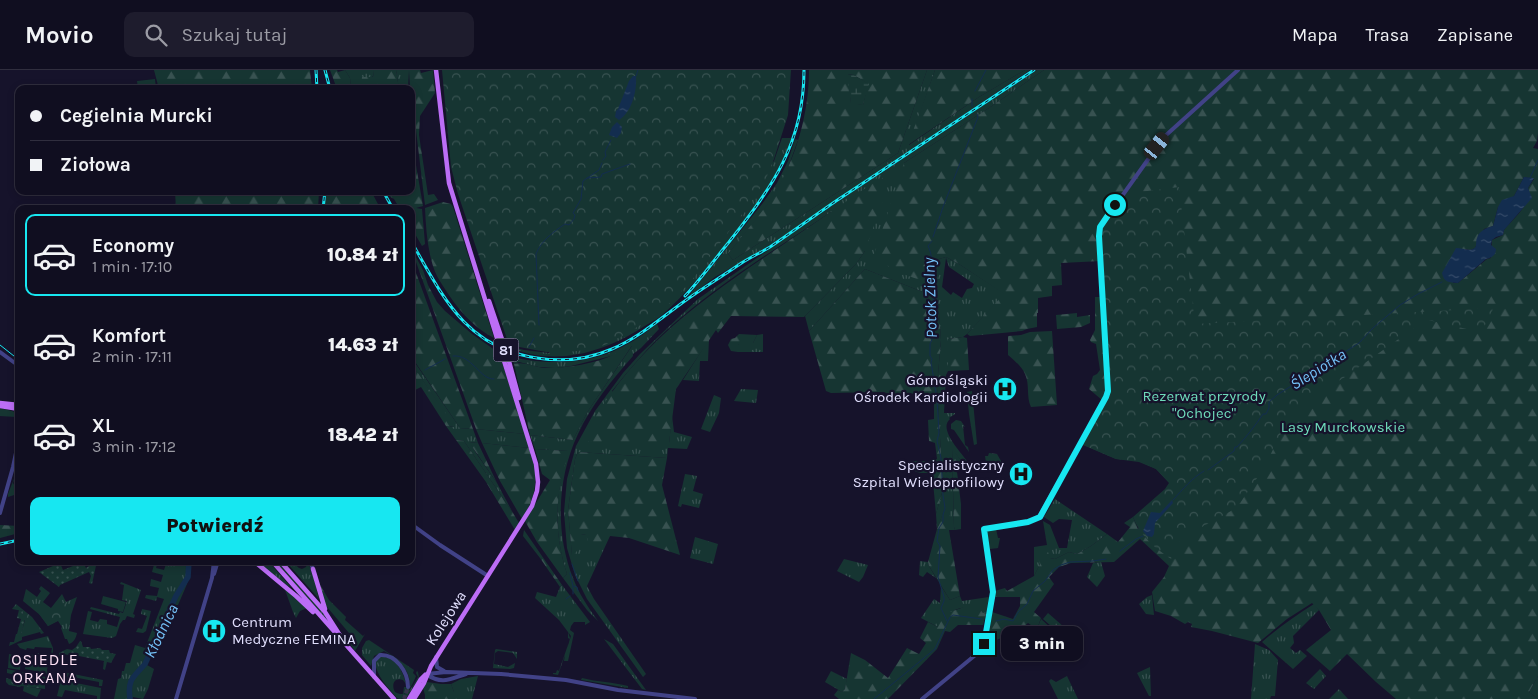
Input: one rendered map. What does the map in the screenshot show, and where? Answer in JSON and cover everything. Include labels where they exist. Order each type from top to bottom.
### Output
[{"type":"main road","name":"81","points":[[436,70],[448,178],[479,279],[494,313],[507,354],[538,473],[537,491],[532,506],[488,576]]},
{"type":"main road","points":[[0,404],[15,404]]},
{"type":"main road","points":[[0,404],[15,408]]},
{"type":"main road","points":[[259,565],[327,625]]},
{"type":"main road","points":[[275,565],[394,699]]},
{"type":"main road","points":[[283,565],[330,619]]},
{"type":"main road","points":[[313,569],[321,601],[347,647]]},
{"type":"main road","name":"Kolejowa","points":[[410,698],[424,683],[426,674],[436,657],[488,576]]},
{"type":"main road","name":"Kolejowa","points":[[410,698],[421,678],[426,674]]},
{"type":"street","points":[[922,699],[979,652],[983,646],[993,592],[984,529],[1028,522],[1040,517],[1106,397],[1108,384],[1099,244],[1100,227],[1164,137],[1238,70]]},
{"type":"street","points":[[0,352],[15,363]]},
{"type":"street","points":[[0,513],[15,458]]},
{"type":"street","points":[[415,527],[437,544],[488,576]]},
{"type":"street","points":[[212,578],[214,565]]},
{"type":"street","points":[[176,699],[217,565]]},
{"type":"street","points":[[312,565],[313,569]]},
{"type":"street","points":[[374,677],[373,665],[375,659],[385,655],[401,666],[407,678],[408,687]]},
{"type":"street","points":[[436,657],[438,668],[446,672]]},
{"type":"street","points":[[426,674],[446,672],[501,674],[560,680],[618,690],[695,699]]},
{"type":"street","points":[[426,674],[445,681],[471,673]]},
{"type":"street","points":[[424,683],[433,678]]},
{"type":"green space","points":[[154,70],[310,70],[312,85],[158,85]]},
{"type":"green space","points":[[330,70],[337,70],[338,72],[345,70],[350,78],[351,85],[336,85]]},
{"type":"green space","points":[[345,70],[374,70],[372,78],[366,85],[351,85],[350,78]]},
{"type":"green space","points":[[374,70],[396,70],[398,85],[361,85],[362,77],[373,77]]},
{"type":"green space","points":[[396,70],[409,70],[408,85],[398,85]]},
{"type":"green space","points":[[409,70],[420,70],[421,73],[433,70],[435,93],[420,116],[419,135],[428,195],[434,194],[438,200],[425,205],[415,122],[415,85],[410,85]]},
{"type":"green space","points":[[442,70],[791,70],[788,115],[765,181],[692,280],[659,314],[605,345],[587,350],[546,352],[509,345],[458,194],[451,167]]},
{"type":"green space","points":[[809,70],[927,70],[898,153],[733,260],[728,254],[773,196],[788,167],[804,119]],"holes":[[[848,74],[854,75],[868,84],[863,105],[851,103]]]},
{"type":"green space","points":[[927,70],[935,70],[909,145],[979,97],[1025,70],[1030,70],[770,245],[715,277],[687,298],[777,183],[788,161],[795,139],[798,140],[785,176],[760,215],[728,254],[733,260],[898,153]]},
{"type":"green space","points":[[935,70],[1025,70],[979,97],[908,145]]},
{"type":"green space","points":[[1037,70],[1044,70],[904,163],[936,285],[939,259],[946,257],[1005,294],[967,334],[963,337],[948,339],[948,371],[946,375],[944,413],[955,413],[949,418],[947,423],[948,434],[967,461],[962,462],[952,449],[955,530],[949,530],[949,498],[937,529],[936,514],[943,489],[937,386],[941,340],[938,298],[865,269],[809,331],[805,316],[856,264],[865,251],[831,212],[748,267],[688,312],[654,343],[612,391],[669,443],[672,416],[674,432],[692,437],[687,449],[668,448],[667,458],[578,452],[575,459],[568,510],[572,555],[581,539],[581,535],[610,536],[587,586],[646,674],[643,677],[587,599],[575,575],[567,548],[564,512],[567,479],[576,446],[595,411],[623,373],[640,354],[698,299],[836,203]],"holes":[[[946,258],[949,267],[974,284],[972,288],[967,289],[962,298],[953,292],[951,295],[942,287]]]},
{"type":"green space","name":"Lasy Murckowskie","points":[[1044,70],[1538,70],[1538,133],[1537,141],[1533,148],[1538,149],[1538,676],[1529,692],[1538,699],[1396,699],[1347,654],[1330,671],[1306,650],[1331,630],[1319,610],[1312,603],[1287,619],[1258,643],[1191,627],[1192,624],[1188,622],[1185,624],[1171,616],[1155,611],[1152,592],[1164,577],[1169,566],[1140,539],[1114,562],[1071,563],[1059,567],[1049,577],[1054,584],[1034,612],[1041,618],[1037,629],[1028,623],[1022,628],[988,644],[992,612],[1013,619],[1020,606],[1020,597],[995,597],[995,591],[1005,588],[1007,591],[1034,576],[1040,564],[1037,554],[1043,550],[1048,552],[1050,558],[1055,559],[1069,552],[1077,554],[1107,534],[1118,542],[1130,527],[1124,523],[1133,517],[1138,529],[1173,486],[1156,469],[1139,461],[1116,459],[1081,444],[1108,397],[1109,391],[1101,261],[1061,263],[1062,285],[1052,286],[1052,296],[1038,298],[1037,327],[1022,331],[970,336],[967,334],[1004,294],[946,257],[939,259],[937,286],[900,273],[875,258],[874,255],[904,163]],"holes":[[[1524,177],[1534,179],[1528,188],[1529,194],[1525,205],[1504,230],[1503,235],[1492,240],[1491,258],[1487,259],[1458,283],[1453,283],[1465,249],[1471,250],[1475,248],[1484,229],[1493,226],[1498,207],[1514,196]]]},
{"type":"green space","points":[[847,74],[854,75],[869,84],[863,105],[851,104]]},
{"type":"green space","points":[[155,79],[156,85],[138,85],[137,81]]},
{"type":"green space","points":[[782,138],[792,138],[779,167],[763,194],[736,232],[703,272],[660,317],[612,344],[578,354],[543,356],[509,347],[549,353],[774,161]]},
{"type":"green space","points":[[415,159],[423,206],[416,208],[422,209],[425,244],[422,246],[415,234],[415,205],[398,205],[394,199],[389,196],[415,195]]},
{"type":"green space","points":[[882,177],[886,187],[885,194],[865,251],[856,264],[804,317],[731,316],[718,333],[716,330],[676,389],[669,443],[653,447],[582,441],[621,380],[668,330],[722,287]]},
{"type":"green space","name":"Rezerwat przyrody \"Ochojec\"","points":[[1179,187],[1195,324],[1493,308],[1490,319],[1480,331],[1428,320],[1424,321],[1321,392],[1310,401],[1280,435],[1264,468],[1240,503],[1231,511],[1180,541],[1171,559],[1149,541],[1133,517],[1165,489],[1169,483],[1156,469],[1139,462],[1116,459],[1081,444],[1108,397],[1109,391],[1100,236],[1102,227],[1124,194]]},
{"type":"green space","points":[[175,195],[319,195],[318,205],[176,205]]},
{"type":"green space","points":[[326,195],[373,195],[378,205],[324,205]]},
{"type":"green space","points":[[443,202],[451,204],[453,207],[494,338],[478,328],[459,309],[434,269],[428,244],[425,208]]},
{"type":"green space","points":[[415,255],[437,302],[472,334],[499,353],[525,434],[476,429]]},
{"type":"green space","points":[[865,269],[938,298],[941,340],[937,386],[943,489],[936,514],[931,460],[937,459],[935,443],[929,441],[928,420],[934,419],[934,404],[930,396],[908,393],[893,396],[884,392],[831,393],[826,391],[809,331]]},
{"type":"green space","points":[[415,270],[473,429],[460,428],[415,362]]},
{"type":"green space","points":[[1095,297],[1100,297],[1106,390],[1102,400],[1089,389],[1093,376],[1100,370],[1096,344],[1090,340],[1095,330]]},
{"type":"green space","points":[[1077,313],[1077,317],[1090,315],[1090,323],[1081,327],[1057,329],[1056,315]]},
{"type":"green space","points":[[657,324],[659,329],[633,354],[589,413],[571,451],[562,487],[561,524],[567,561],[575,584],[598,621],[587,610],[563,578],[567,574],[559,542],[557,512],[560,482],[568,451],[535,449],[530,435],[573,440],[588,411],[632,346],[615,355],[556,368],[539,367],[519,362],[514,364],[511,354],[516,356],[516,358],[543,362],[584,360],[610,353],[636,339]]},
{"type":"green space","points":[[1052,331],[1057,405],[1031,407],[1025,374],[1020,366],[1008,355],[1008,336]]},
{"type":"green space","points":[[739,334],[757,335],[753,343],[740,344],[738,345],[738,352],[731,351],[728,345],[731,339]]},
{"type":"green space","points":[[763,334],[763,352],[738,352],[738,345],[740,343],[753,343],[757,335]]},
{"type":"green space","points":[[967,338],[969,370],[948,371],[948,339]]},
{"type":"green space","points":[[709,339],[708,361],[700,361],[699,381],[683,380]]},
{"type":"green space","points":[[633,344],[588,411],[573,440],[530,435],[514,364],[526,364],[545,368],[581,365],[622,351]]},
{"type":"green space","points":[[415,363],[460,428],[473,429],[478,443],[470,442],[497,483],[513,513],[464,441],[456,440],[446,426],[454,427],[415,369]]},
{"type":"green space","points":[[415,369],[455,427],[446,426],[421,387],[415,390]]},
{"type":"green space","points":[[741,389],[758,390],[756,403],[734,401]]},
{"type":"green space","points":[[972,391],[977,444],[974,445],[967,392]]},
{"type":"green space","points":[[714,395],[721,398],[719,413],[710,432],[701,429]]},
{"type":"green space","points":[[0,408],[15,412],[15,417],[0,416]]},
{"type":"green space","points":[[956,420],[961,421],[965,427],[963,426],[965,445],[968,447],[969,452],[954,430],[951,429],[951,424]]},
{"type":"green space","points":[[476,429],[525,434],[530,448],[482,443]]},
{"type":"green space","points":[[456,440],[464,441],[513,513],[519,523],[515,530],[486,482]]},
{"type":"green space","points":[[469,442],[478,443],[497,483]]},
{"type":"green space","points":[[482,443],[530,448],[535,485],[531,501],[522,519],[500,481]]},
{"type":"green space","points":[[952,448],[962,462],[956,464],[961,504],[961,529],[955,530],[954,527]]},
{"type":"green space","points":[[535,449],[569,451],[561,482],[557,512],[559,542],[567,574],[563,578],[537,542],[525,521],[550,480],[542,474]]},
{"type":"green space","points":[[578,452],[667,458],[662,485],[680,555],[629,538],[610,536],[600,547],[589,545],[586,534],[581,535],[581,547],[572,556],[568,510],[575,459]]},
{"type":"green space","points":[[989,453],[997,454],[1005,468],[987,469],[985,456],[988,456]]},
{"type":"green space","points":[[910,461],[931,461],[932,473],[920,473],[909,469]]},
{"type":"green space","points":[[685,474],[697,476],[693,491],[703,494],[699,508],[682,504],[681,507],[678,506]]},
{"type":"green space","points":[[15,476],[13,483],[15,486],[14,495],[8,497]]},
{"type":"green space","points":[[949,496],[949,530],[960,596],[950,600],[928,562]]},
{"type":"green space","points":[[1055,499],[1107,534],[1077,554],[1069,552],[1055,559],[1050,558],[1040,564],[1034,576],[1034,547],[1047,545],[1043,521],[1050,525],[1059,548],[1067,548],[1072,520],[1059,519],[1053,523],[1044,517]]},
{"type":"green space","points":[[0,525],[15,526],[15,534],[0,538]]},
{"type":"green space","points":[[996,529],[998,538],[1000,538],[998,548],[990,549],[987,531]]},
{"type":"green space","points":[[524,530],[562,585],[560,587],[523,536]]},
{"type":"green space","points":[[695,537],[718,544],[713,564],[690,558]]},
{"type":"green space","points":[[844,559],[868,565],[859,582],[837,571]]},
{"type":"green space","points":[[920,561],[928,562],[936,578],[927,572],[923,577],[919,575]]},
{"type":"green space","points":[[1101,562],[1105,576],[1097,587],[1087,577],[1093,563]]},
{"type":"green space","points":[[55,565],[61,565],[63,570],[76,565],[84,565],[86,568],[96,565],[92,584],[89,583],[91,576],[89,572],[59,587],[39,572]]},
{"type":"green space","points":[[154,565],[157,565],[156,568],[164,570],[166,565],[190,565],[187,584],[178,605],[174,605],[167,622],[158,636],[147,665],[154,669],[143,699],[133,697],[132,699],[114,699],[118,679],[121,678],[126,663],[130,663],[135,645],[145,648],[164,599],[157,597],[156,601],[145,598],[146,595],[157,596],[159,588],[150,586],[151,579],[161,582],[163,575],[152,572]]},
{"type":"green space","points":[[261,565],[272,565],[291,587]]},
{"type":"green space","points":[[278,565],[282,565],[307,592],[322,610],[330,624]]},
{"type":"green space","points":[[289,565],[296,565],[302,569],[309,565],[319,599]]},
{"type":"green space","points":[[121,582],[141,590],[133,614],[135,615],[134,618],[127,616],[120,624],[116,636],[112,638],[83,634],[88,611],[92,612],[90,620],[98,622],[100,619],[107,620],[107,624],[117,627],[120,617],[90,609],[91,607],[119,614],[120,612],[123,613],[127,601],[122,600],[124,585],[120,584]]},
{"type":"green space","points":[[319,583],[329,600],[346,617],[345,620],[363,636],[365,634],[355,651],[348,641],[349,633],[322,601]]},
{"type":"green space","points":[[562,585],[590,622],[585,625],[585,622],[574,622],[571,626],[570,630],[574,633],[568,661],[564,661],[565,655],[558,675],[553,674],[557,670],[559,671],[571,636],[559,620],[535,598],[537,592],[556,597]]},
{"type":"green space","points":[[41,586],[50,593],[43,602],[51,608],[62,594],[66,602],[77,597],[71,615],[69,631],[77,633],[71,643],[69,644],[67,639],[65,639],[62,627],[58,621],[48,626],[40,615],[23,601],[26,589],[37,597],[41,591],[39,589]]},
{"type":"green space","points":[[941,586],[950,600],[960,596],[962,601],[989,597],[986,614],[970,608],[959,608],[949,615],[938,627],[921,618],[934,599],[940,603]]},
{"type":"green space","points":[[284,587],[307,608],[300,611],[296,618],[293,612]]},
{"type":"green space","points":[[1152,595],[1154,615],[1146,614],[1139,604]]},
{"type":"green space","points":[[103,596],[126,602],[123,612],[101,604]]},
{"type":"green space","points":[[66,602],[68,608],[65,620],[61,619],[48,626],[39,614]]},
{"type":"green space","points":[[16,604],[32,617],[44,633],[41,634],[40,632],[22,637],[22,640],[9,646],[10,642],[14,642],[16,634],[21,634],[25,620],[21,619],[23,611],[12,609]]},
{"type":"green space","points":[[1314,604],[1319,610],[1293,636],[1294,643],[1290,648],[1296,653],[1300,650],[1307,656],[1293,669],[1262,642]]},
{"type":"green space","points":[[975,605],[977,610],[986,614],[983,625],[958,625],[950,632],[945,631],[937,649],[888,699],[839,699],[834,695],[838,690],[842,692],[845,689],[851,653],[865,660],[888,678],[907,648],[919,654],[926,643],[920,638],[928,622],[938,627],[940,607],[950,612]]},
{"type":"green space","points":[[142,609],[151,611],[146,631],[143,633],[136,632],[138,628],[142,629],[147,616],[141,614]]},
{"type":"green space","points":[[19,610],[23,611],[22,619],[25,619],[21,635],[17,634],[21,619],[17,618]]},
{"type":"green space","points":[[1048,613],[1064,627],[1059,633],[1043,619]]},
{"type":"green space","points":[[1041,619],[1052,629],[1045,637],[1037,629]]},
{"type":"green space","points":[[48,636],[53,648],[53,655],[51,657],[24,658],[23,655],[26,656],[27,654],[51,654],[52,648],[35,647],[34,649],[27,648],[26,650],[20,648],[17,644]]},
{"type":"green space","points":[[604,639],[613,644],[646,690],[642,689]]},
{"type":"green space","points":[[369,640],[414,670],[413,673],[416,676],[408,691],[403,694],[404,687],[410,687],[406,670],[394,657],[384,651],[374,656],[371,666],[362,655],[362,648],[366,641]]},
{"type":"green space","points":[[80,641],[83,647],[90,647],[91,649],[100,648],[116,654],[111,663],[107,662],[105,670],[103,669],[104,661],[64,654],[60,660],[59,653],[67,649],[72,650]]},
{"type":"green space","points":[[1255,644],[1269,650],[1278,660],[1275,696],[1271,696],[1270,699],[1251,699]]},
{"type":"green space","points":[[495,650],[517,652],[517,659],[513,653],[498,651],[495,653],[494,664],[508,667],[515,663],[514,668],[510,669],[492,668],[493,668]]},
{"type":"green space","points":[[9,654],[21,655],[20,670],[8,668]]},
{"type":"green space","points":[[379,657],[385,657],[394,661],[403,674],[406,684],[400,679],[394,682],[393,687],[395,692],[399,694],[409,691],[418,677],[416,673],[418,672],[419,678],[407,697],[397,698],[383,681],[375,662]]},
{"type":"green space","points":[[27,660],[35,660],[39,665],[48,664],[48,675],[25,669]]},
{"type":"green space","points":[[1150,667],[1151,696],[1149,696],[1137,673]]},
{"type":"green space","points":[[7,669],[46,677],[46,679],[7,673]]},
{"type":"green space","points":[[1320,669],[1326,676],[1314,689],[1306,683]]},
{"type":"green space","points":[[831,671],[847,679],[845,689],[842,692],[825,682]]},
{"type":"green space","points":[[63,672],[103,680],[102,686],[99,686],[99,682],[68,676],[66,681],[101,688],[100,699],[97,699],[97,696],[65,690],[62,697],[57,696]]},
{"type":"green space","points":[[478,676],[472,699],[454,699],[451,684],[461,679]]},
{"type":"green space","points":[[1067,676],[1078,699],[1058,699],[1049,681],[1051,679],[1056,682]]},
{"type":"green space","points":[[1538,676],[1538,699],[1529,692]]},
{"type":"green space","points":[[6,678],[45,685],[45,689],[9,685],[6,682]]},
{"type":"green space","points":[[582,678],[628,686],[628,688],[581,680]]},
{"type":"green space","points":[[427,682],[451,684],[454,699],[425,699],[423,688]]},
{"type":"green space","points":[[24,686],[41,689],[37,697],[23,691]]},
{"type":"green space","points":[[1339,689],[1348,699],[1329,699]]},
{"type":"water","points":[[633,76],[636,76],[636,82],[633,101],[627,112],[619,120],[615,117],[616,111]]},
{"type":"water","points":[[617,122],[622,127],[621,133],[617,138],[609,135],[612,127]]},
{"type":"water","points":[[1524,177],[1534,178],[1528,188],[1532,198],[1504,230],[1503,235],[1492,240],[1491,245],[1496,249],[1494,255],[1486,259],[1458,283],[1446,280],[1442,273],[1456,248],[1471,250],[1475,248],[1479,233],[1493,226],[1502,200],[1514,196]]},
{"type":"water","points":[[1172,500],[1173,503],[1155,523],[1152,537],[1147,536],[1143,531],[1151,512],[1160,513]]},
{"type":"waterway","name":"Kłodnica","points":[[636,76],[638,70]]},
{"type":"waterway","name":"Potok Zielny","points":[[975,91],[986,70]]},
{"type":"waterway","name":"Potok Zielny","points":[[972,99],[972,106]]},
{"type":"waterway","name":"Potok Zielny","points":[[933,237],[978,117],[977,114]]},
{"type":"waterway","name":"Kłodnica","points":[[603,160],[611,140]]},
{"type":"waterway","points":[[1530,178],[1538,160]]},
{"type":"waterway","name":"Kłodnica","points":[[539,325],[536,254],[548,237],[565,224],[569,225],[574,219],[575,215],[573,213],[581,199],[583,181],[599,170],[602,163]]},
{"type":"waterway","points":[[587,178],[601,177],[602,174],[630,164]]},
{"type":"waterway","name":"Potok Zielny","points":[[932,241],[928,246],[932,259],[932,311],[934,319],[930,356],[937,399],[939,433],[937,441],[941,458],[945,508],[937,541],[940,546],[938,577],[944,597],[941,608],[947,621]]},
{"type":"waterway","name":"Ślepiotka","points":[[1208,470],[1234,451],[1235,447],[1244,439],[1263,414],[1266,414],[1269,402],[1277,395],[1359,343],[1400,305],[1442,282]]},
{"type":"waterway","name":"Kłodnica","points":[[529,347],[534,338]]},
{"type":"waterway","name":"Kłodnica","points":[[453,356],[460,356],[471,363],[484,376],[494,379]]},
{"type":"waterway","name":"Kłodnica","points":[[425,370],[445,359]]},
{"type":"waterway","name":"Ślepiotka","points":[[1173,500],[1192,480],[1204,471]]},
{"type":"waterway","name":"Ślepiotka","points":[[1120,551],[1143,536]]},
{"type":"waterway","name":"Ślepiotka","points":[[996,621],[1004,619],[1013,621],[1018,612],[1027,604],[1033,591],[1045,581],[1053,570],[1061,565],[1070,562],[1106,559]]},
{"type":"waterway","points":[[572,564],[578,581]]},
{"type":"waterway","name":"Kłodnica","points":[[130,699],[131,683],[145,664],[176,596],[188,577],[189,565]]},
{"type":"waterway","points":[[570,573],[573,594]]},
{"type":"waterway","points":[[574,586],[577,587],[578,591]]},
{"type":"waterway","points":[[566,599],[570,596]]},
{"type":"waterway","name":"Ślepiotka","points":[[874,699],[935,649],[950,617],[953,615],[982,619]]},
{"type":"tunnel","points":[[404,699],[408,687]]},
{"type":"tram line","points":[[0,345],[15,357]]},
{"type":"railway","points":[[316,70],[317,85]]},
{"type":"railway","points":[[325,70],[329,85]]},
{"type":"railway","points":[[685,296],[745,222],[772,183],[783,163],[792,142],[798,120],[803,96],[804,70]]},
{"type":"railway","points":[[415,248],[434,282],[459,317],[474,331],[492,343],[513,352],[537,358],[566,360],[594,355],[622,345],[640,334],[689,298],[743,262],[770,247],[1034,70]]},
{"type":"railway","points":[[323,205],[325,195]]},
{"type":"railway","points":[[385,195],[391,205]]},
{"type":"railway","points":[[0,544],[15,541]]},
{"type":"place","name":"Górnośląski Ośrodek Kardiologii","points":[[1005,389]]},
{"type":"place","name":"Specjalistyczny Szpital Wieloprofilowy","points":[[1021,474]]},
{"type":"place","name":"Centrum Medyczne FEMINA","points":[[214,631]]},
{"type":"district","name":"OSIEDLE ORKANA","points":[[45,668]]},
{"type":"route","points":[[984,644],[993,592],[984,529],[1028,522],[1040,517],[1108,391],[1099,232],[1100,227],[1115,205]]}]
